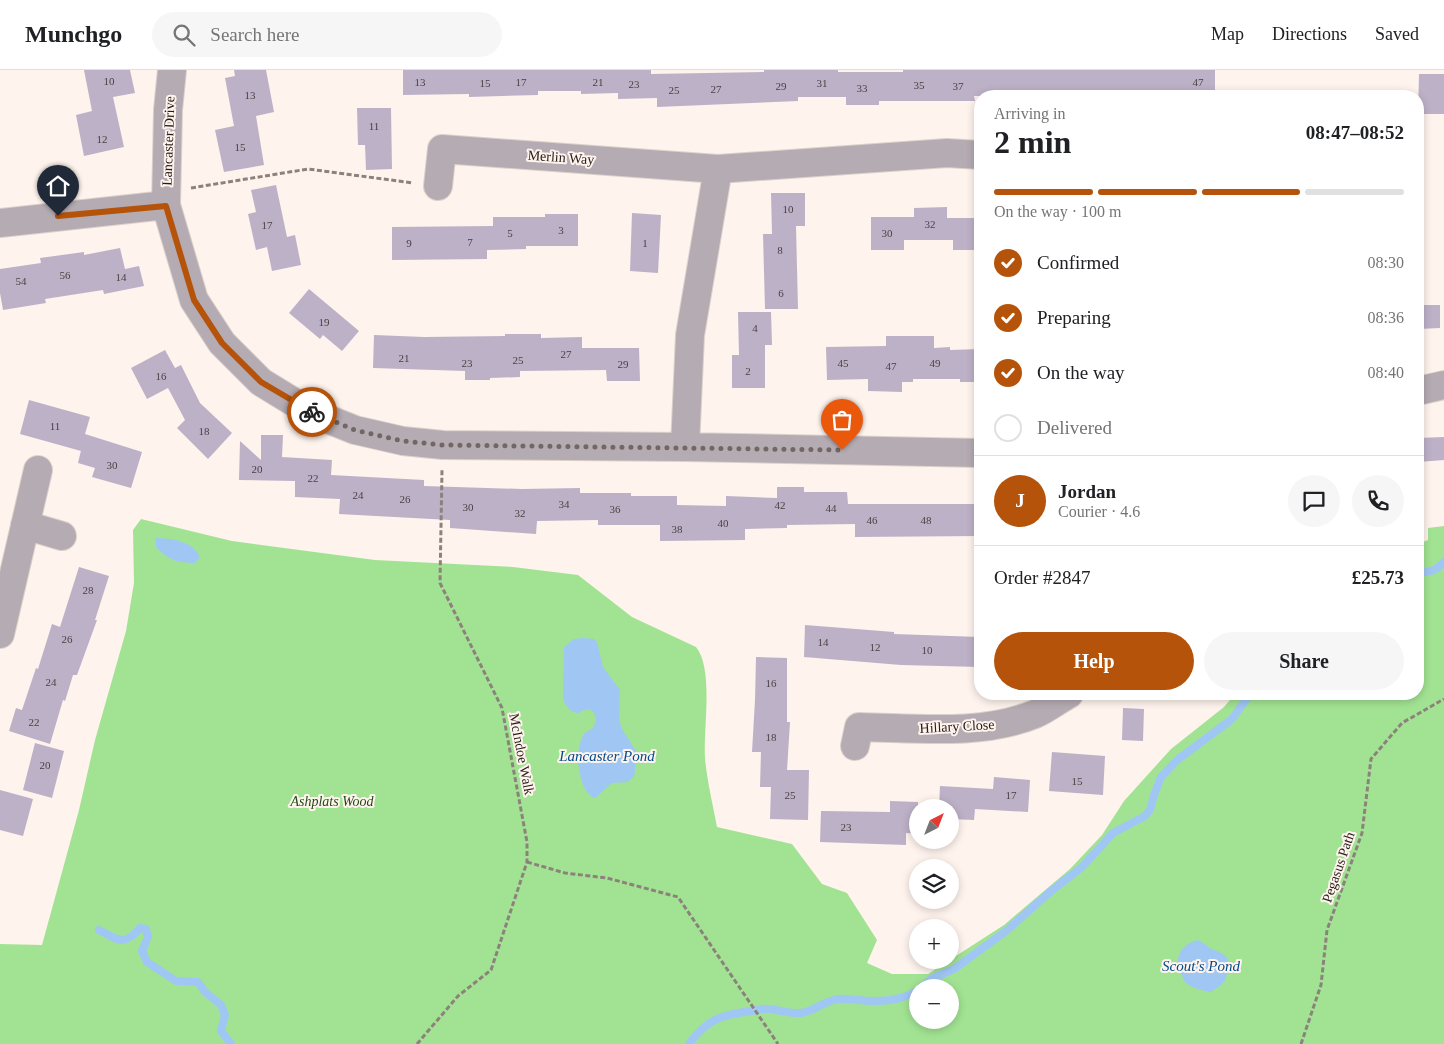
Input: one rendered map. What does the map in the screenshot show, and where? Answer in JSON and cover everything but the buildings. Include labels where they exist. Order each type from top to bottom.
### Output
[{"type":"street","name":"Lancaster Drive","points":[[172,70],[168,110],[166,199],[194,300],[222,343],[261,382],[310,412],[355,430],[403,441],[443,445],[685,447],[974,453]]},
{"type":"street","name":"Merlin Way","points":[[438,186],[442,148],[718,169],[947,153],[974,155]]},
{"type":"street","points":[[685,447],[690,335],[718,169]]},
{"type":"street","points":[[0,224],[166,199]]},
{"type":"street","points":[[1424,390],[1444,385]]},
{"type":"street","points":[[0,634],[38,470]]},
{"type":"street","points":[[25,525],[62,536]]},
{"type":"street","name":"Hillary Close","points":[[855,746],[859,727],[956,728],[999,724],[1036,713],[1058,700]]},
{"type":"path","points":[[166,199],[308,169],[438,186]]},
{"type":"path","name":"McIndoe Walk","points":[[417,1044],[458,996],[491,970],[527,862],[527,842],[502,708],[440,583],[443,445]]},
{"type":"path","name":"Pegasus Path","points":[[1301,1044],[1321,985],[1327,930],[1362,833],[1371,759],[1402,722],[1444,698]]},
{"type":"path","points":[[527,862],[565,874],[607,878],[678,897],[778,1044]]},
{"type":"green space","name":"Ashplats Wood","points":[[141,519],[232,541],[375,560],[513,567],[578,575],[632,617],[696,647],[705,670],[705,758],[717,827],[792,844],[822,884],[847,893],[877,940],[867,963],[892,974],[928,974],[936,969],[959,969],[959,954],[1004,925],[1070,869],[1102,835],[1124,801],[1171,749],[1224,707],[1230,700],[1424,700],[1424,542],[1428,540],[1428,528],[1444,526],[1444,1044],[0,1044],[0,944],[42,945],[79,810],[95,740],[126,631],[134,583],[133,530]]},
{"type":"water","points":[[155,538],[174,540],[187,544],[200,557],[195,563],[174,560],[156,547]]},
{"type":"water","name":"Lancaster Pond","points":[[574,639],[594,639],[597,642],[603,667],[620,690],[619,720],[622,729],[636,751],[634,776],[628,782],[612,783],[595,798],[588,793],[583,785],[578,762],[581,741],[585,733],[593,727],[595,716],[590,709],[578,713],[573,712],[563,699],[564,647]]},
{"type":"water","name":"Scout's Pond","points":[[1197,940],[1225,956],[1228,961],[1228,969],[1224,981],[1211,992],[1194,988],[1188,984],[1184,980],[1178,964],[1179,954],[1182,950]]},
{"type":"waterway","points":[[1424,572],[1432,571],[1444,562]]},
{"type":"waterway","points":[[931,979],[954,969],[1006,931],[1051,891],[1082,867],[1113,833],[1145,816],[1150,810],[1161,777],[1177,760],[1232,719],[1246,700]]},
{"type":"waterway","points":[[99,930],[116,939],[125,940],[130,938],[140,928],[146,929],[148,937],[142,951],[147,962],[176,981],[198,982],[205,992],[221,1005],[225,1015],[221,1031],[231,1044]]},
{"type":"waterway","points":[[689,1044],[702,1029],[716,1020],[731,1014],[765,1009],[800,1013],[810,1011],[834,1000],[889,1000],[909,995]]},
{"type":"way so far","points":[[312,412],[355,430],[403,441],[443,445],[842,450]]},
{"type":"route","points":[[58,216],[166,206],[194,300],[222,343],[261,382],[312,412]]}]
